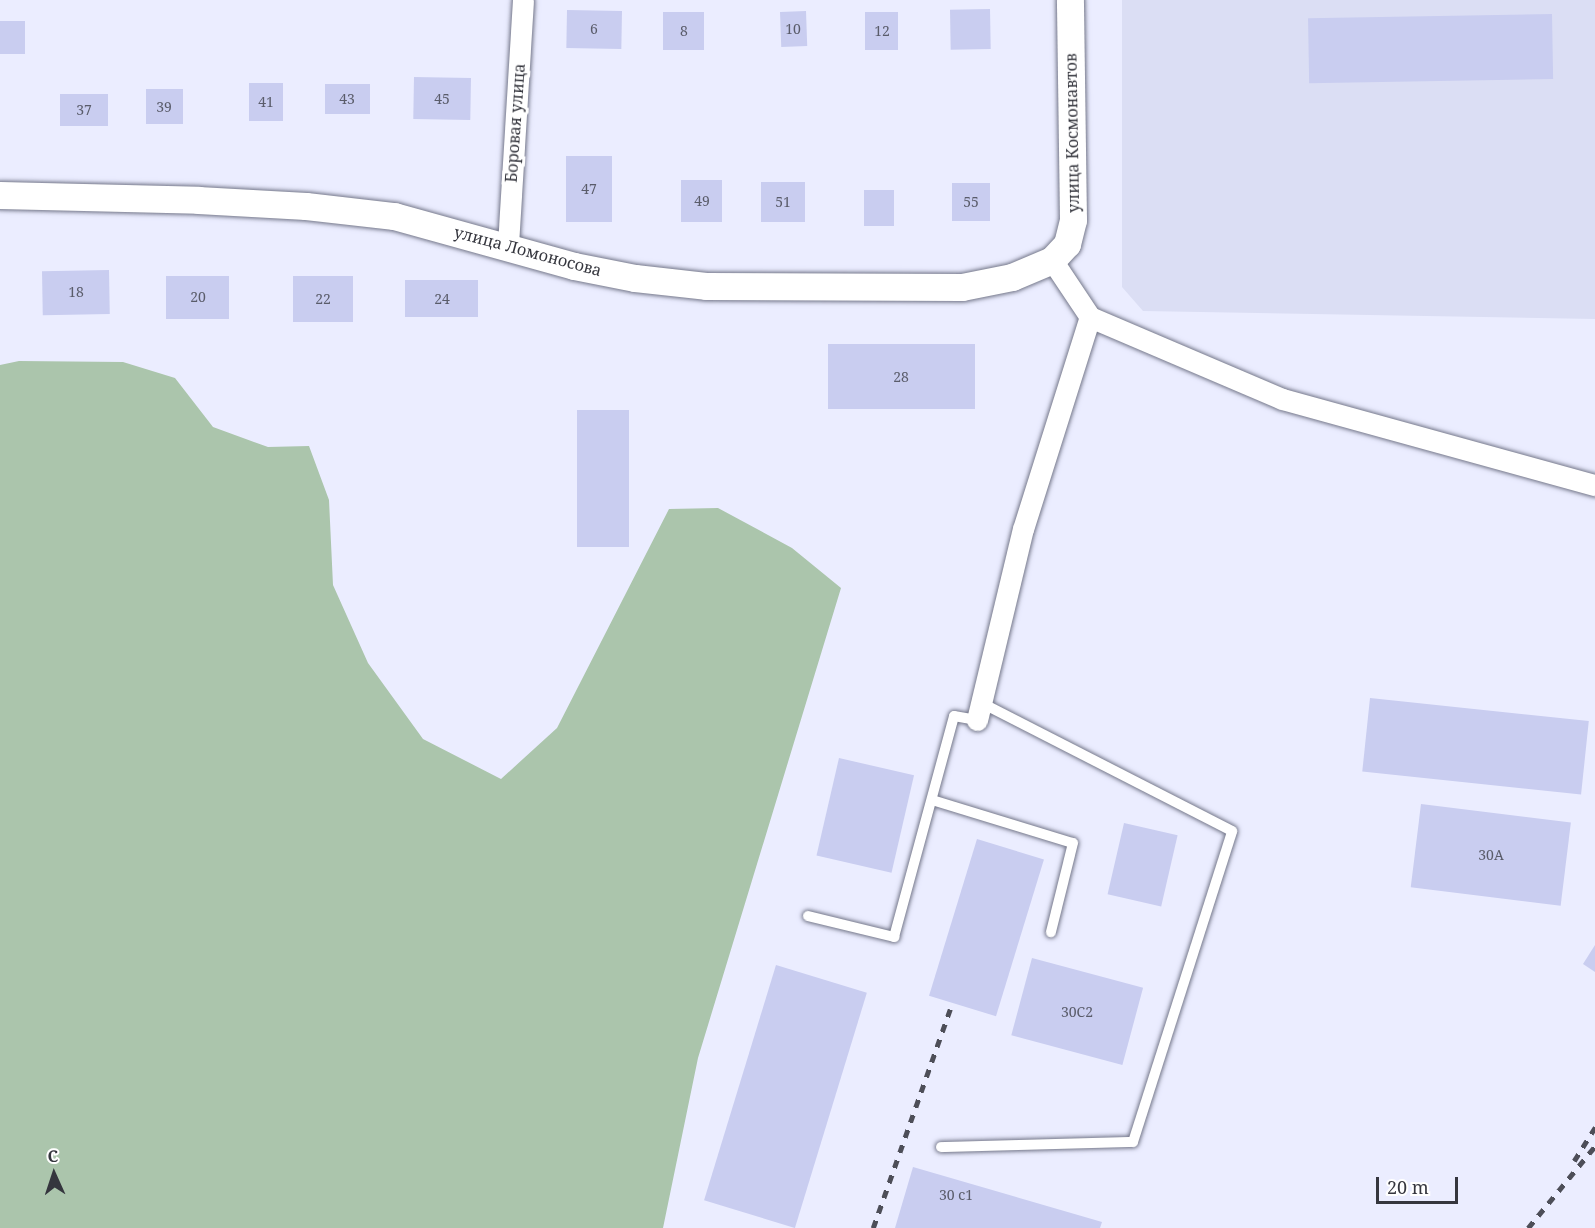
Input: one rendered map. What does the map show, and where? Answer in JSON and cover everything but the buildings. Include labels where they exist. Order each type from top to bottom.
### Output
[{"type":"street","name":"Боровая улица","points":[[508,245],[523,0]]},
{"type":"street","name":"улица Космонавтов","points":[[1052,260],[1067,244],[1074,220],[1070,0]]},
{"type":"street","name":"улица Ломоносова","points":[[0,195],[306,206],[394,216],[508,245],[584,268],[706,286],[962,287],[1012,277],[1052,260]]},
{"type":"street","points":[[1052,260],[1090,316],[1282,399],[1595,485]]},
{"type":"street","points":[[980,712],[1023,530],[1090,316]]},
{"type":"lane","points":[[808,916],[894,938],[954,716],[980,712],[1232,831],[1133,1142],[941,1147]]},
{"type":"lane","points":[[932,800],[1073,843],[1051,932]]},
{"type":"shaded area","points":[[1122,0],[1595,0],[1595,319],[1143,311],[1122,287]]},
{"type":"green space","points":[[19,361],[123,362],[175,378],[213,427],[268,447],[309,446],[329,500],[333,585],[368,663],[423,739],[501,779],[557,728],[669,509],[718,508],[792,548],[841,588],[698,1058],[663,1228],[0,1228],[0,365]]},
{"type":"railway","points":[[873,1228],[950,1009]]},
{"type":"railway","points":[[1574,1161],[1595,1127]]},
{"type":"railway","points":[[1528,1228],[1595,1146]]}]
